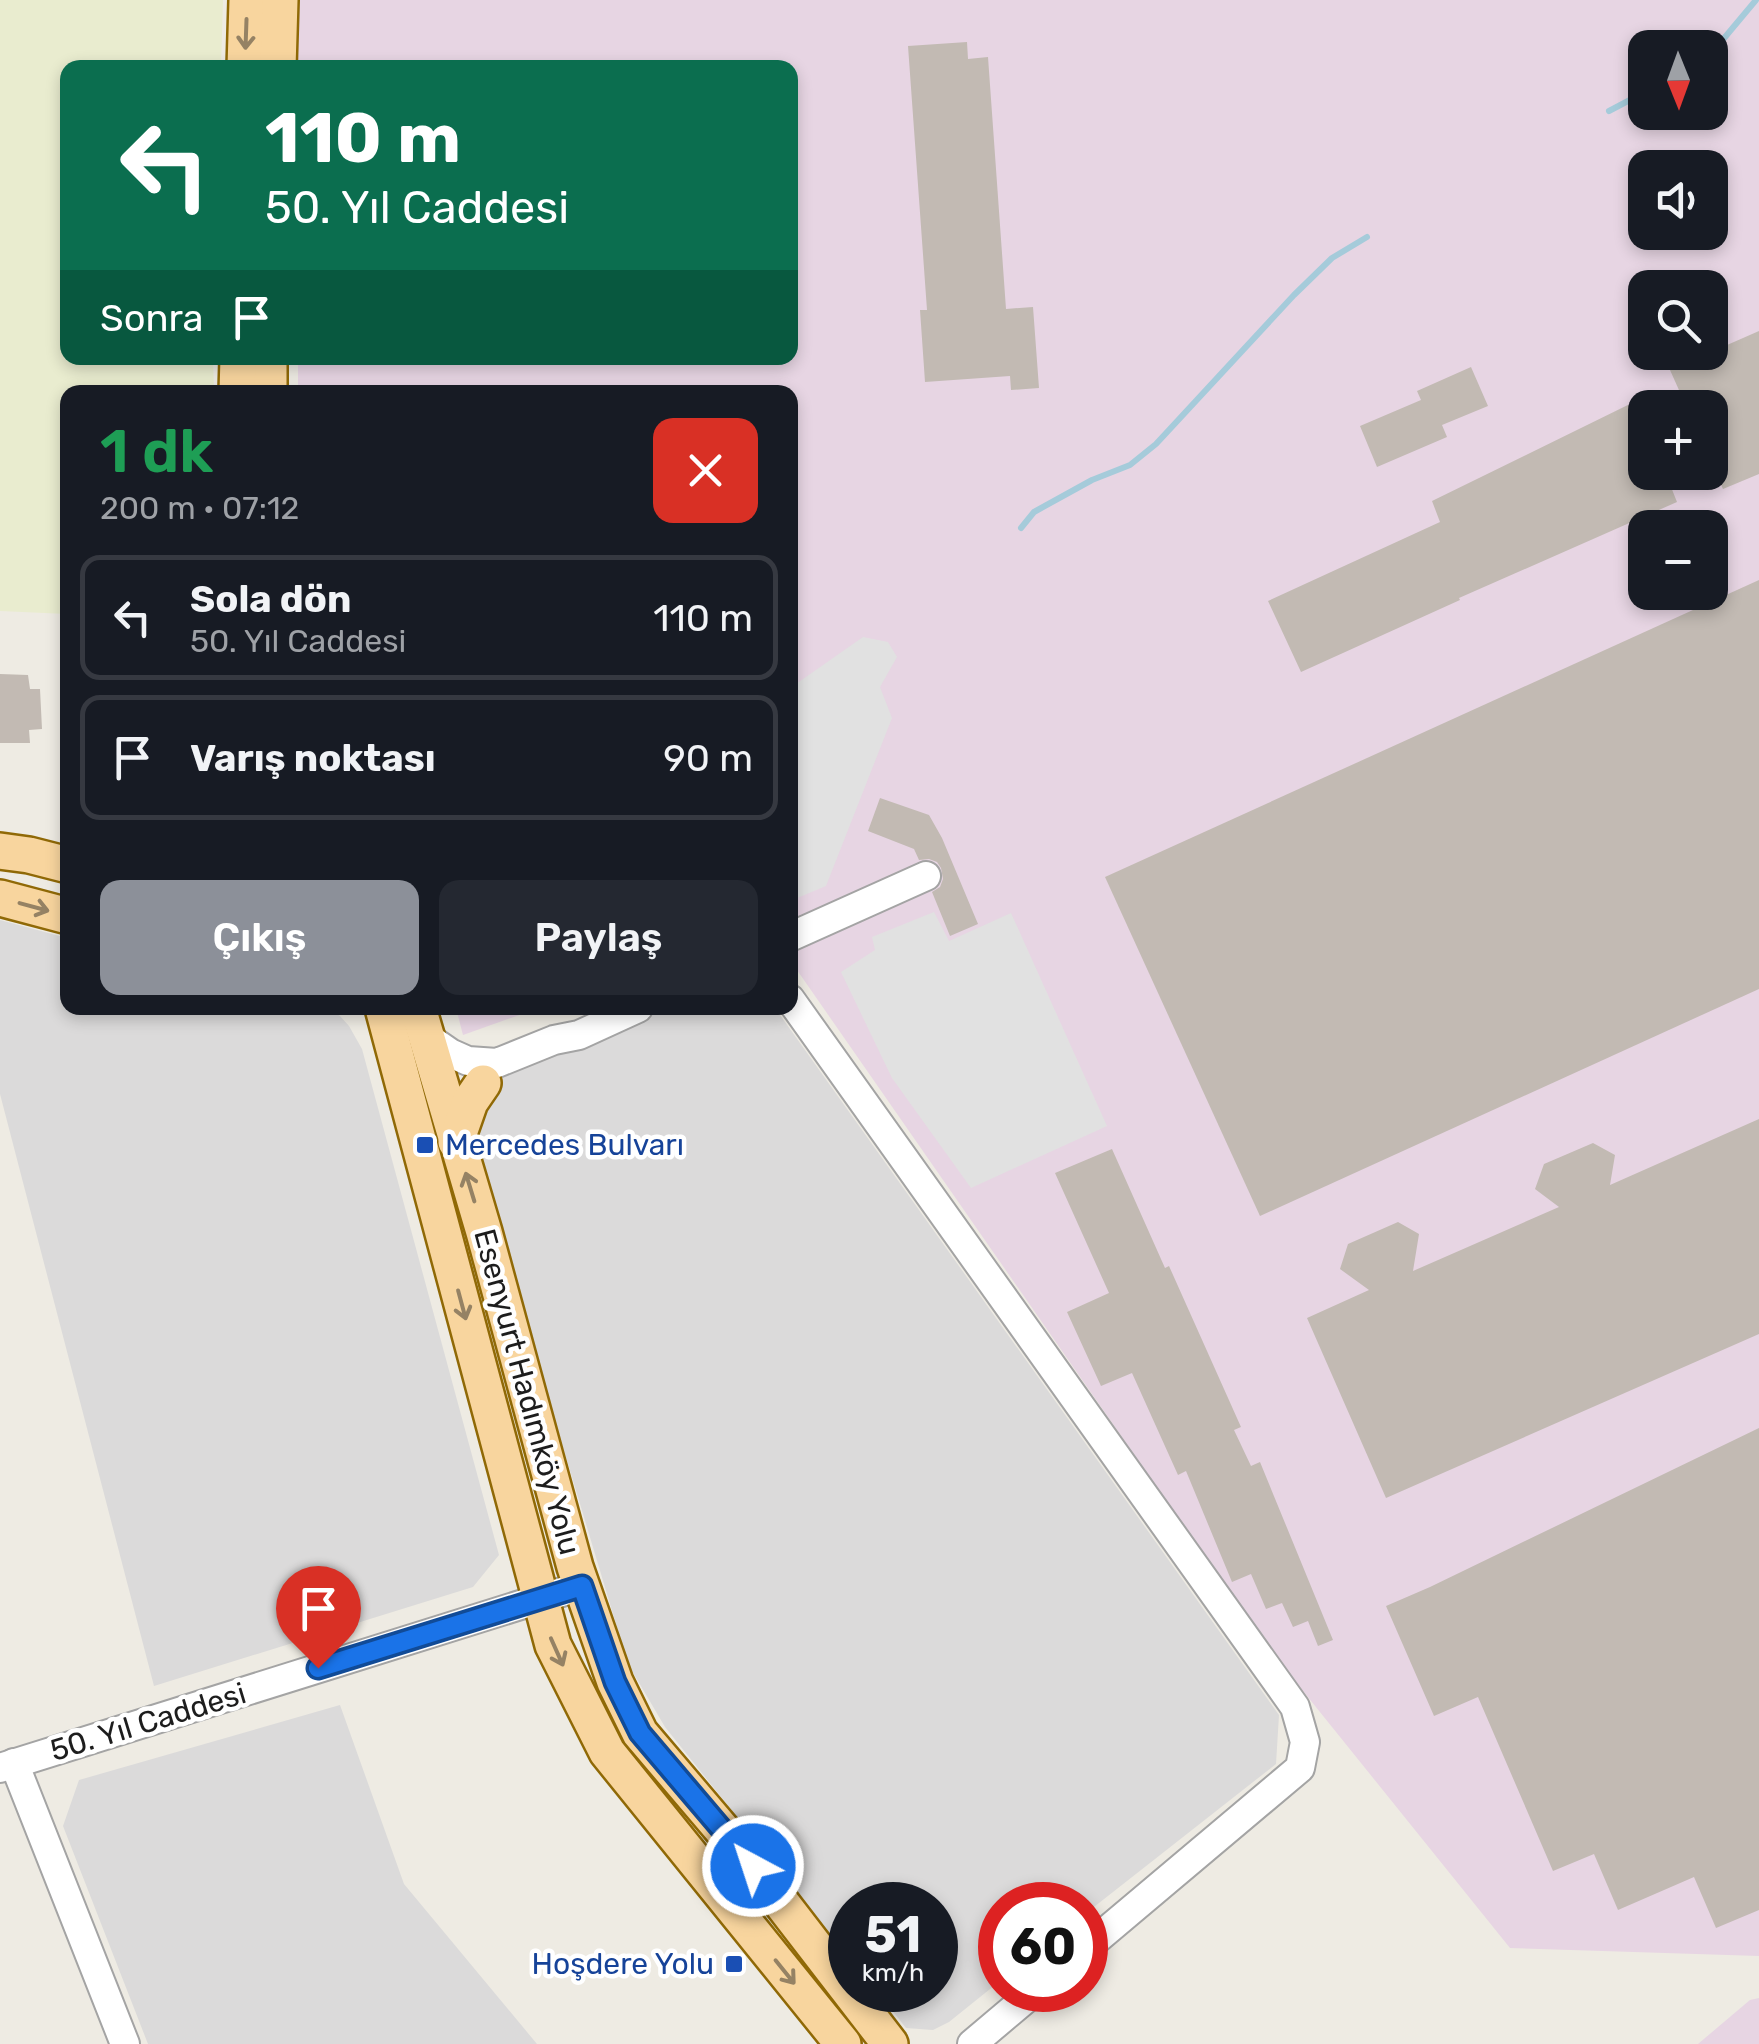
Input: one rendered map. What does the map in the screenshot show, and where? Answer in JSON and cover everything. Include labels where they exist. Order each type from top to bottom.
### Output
[{"type":"main road","points":[[246,60],[247,0]]},
{"type":"main road","points":[[278,60],[280,0]]},
{"type":"main road","points":[[0,851],[60,863]]},
{"type":"main road","points":[[0,898],[60,914]]},
{"type":"main road","points":[[359,1015],[368,1029],[388,1090],[416,1128]]},
{"type":"main road","name":"Esenyurt Hadımköy Yolu","points":[[385,1015],[553,1645],[608,1752],[843,2044]]},
{"type":"main road","name":"Esenyurt Hadımköy Yolu","points":[[421,1021],[582,1586],[615,1682],[640,1733],[753,1866],[890,2044]]},
{"type":"main road","points":[[456,1142],[470,1102],[483,1083]]},
{"type":"street","points":[[798,933],[926,876]]},
{"type":"street","points":[[798,1010],[1295,1707],[1306,1742],[1300,1768],[1108,1930]]},
{"type":"street","points":[[421,1021],[450,1053],[468,1061],[497,1062],[554,1040],[579,1035],[623,1015]]},
{"type":"street","points":[[439,1084],[483,1083],[566,1047],[579,1035]]},
{"type":"street","name":"50. Yıl Caddesi","points":[[7,1766],[582,1586]]},
{"type":"street","points":[[7,1766],[125,2044]]},
{"type":"street","points":[[972,2044],[1010,2012]]},
{"type":"shaded area","points":[[290,0],[1759,0],[1759,1956],[1510,1948],[1270,1650],[798,972],[798,385],[298,385],[298,365],[798,365],[798,60],[292,60]]},
{"type":"shaded area","points":[[863,637],[888,642],[897,657],[880,687],[892,718],[826,886],[798,898],[798,682]]},
{"type":"shaded area","points":[[934,912],[949,941],[1011,913],[1107,1126],[971,1188],[892,1078],[841,972],[875,950],[872,937]]},
{"type":"shaded area","points":[[0,920],[60,936],[60,1015],[340,1016],[362,1049],[499,1555],[473,1587],[154,1686],[0,1094]]},
{"type":"shaded area","points":[[458,1015],[519,1015],[463,1035]]},
{"type":"shaded area","points":[[625,1015],[780,1015],[1279,1715],[1276,1764],[1108,1896],[1108,1882],[978,1882],[978,1999],[933,2030],[906,2028],[893,2012],[958,2012],[958,1882],[828,1882],[828,1931],[665,1727],[628,1664],[464,1117],[481,1077]]},
{"type":"shaded area","points":[[340,1705],[404,1884],[537,2044],[148,2044],[63,1826],[79,1780]]},
{"type":"shaded area","points":[[1759,1998],[1759,2044],[1698,2044],[1750,2000]]},
{"type":"green space","points":[[0,0],[223,0],[221,60],[60,60],[60,365],[213,365],[214,385],[60,385],[60,614],[0,611]]},
{"type":"building","points":[[967,42],[968,59],[988,57],[1006,309],[1033,307],[1039,388],[1011,390],[1010,376],[925,382],[920,310],[927,310],[908,46]]},
{"type":"building","points":[[1759,331],[1759,474],[1728,487],[1728,390],[1679,390],[1670,370],[1728,370],[1728,345]]},
{"type":"building","points":[[1471,367],[1488,406],[1442,425],[1447,437],[1377,467],[1360,426],[1421,400],[1417,391]]},
{"type":"building","points":[[1628,405],[1628,490],[1672,490],[1677,502],[1659,510],[1628,510],[1628,524],[1301,672],[1268,601],[1440,522],[1432,501]]},
{"type":"building","points":[[1759,580],[1759,989],[1260,1216],[1105,877],[1693,610],[1728,610],[1728,594]]},
{"type":"building","points":[[0,674],[28,675],[30,689],[40,689],[42,729],[29,730],[30,743],[0,743]]},
{"type":"building","points":[[880,798],[929,815],[978,924],[950,936],[932,892],[943,879],[937,862],[919,860],[914,849],[868,831]]},
{"type":"building","points":[[1759,1119],[1759,1334],[1386,1498],[1307,1318],[1369,1290],[1340,1269],[1348,1244],[1398,1222],[1419,1234],[1413,1271],[1559,1207],[1535,1189],[1544,1164],[1593,1143],[1615,1155],[1610,1185]]},
{"type":"building","points":[[1112,1149],[1241,1427],[1234,1430],[1251,1466],[1260,1462],[1333,1640],[1318,1646],[1308,1621],[1293,1627],[1282,1603],[1266,1609],[1251,1574],[1232,1582],[1186,1471],[1178,1475],[1132,1373],[1101,1386],[1067,1312],[1109,1293],[1055,1173]]},
{"type":"building","points":[[1759,1428],[1759,1910],[1716,1928],[1694,1877],[1618,1910],[1594,1854],[1553,1871],[1478,1697],[1434,1716],[1386,1606]]},
{"type":"waterway","points":[[1728,33],[1756,0]]},
{"type":"waterway","points":[[1609,111],[1628,101]]},
{"type":"waterway","points":[[1021,528],[1034,512],[1092,480],[1130,465],[1156,444],[1294,295],[1332,258],[1367,237]]},
{"type":"place","name":"Mercedes Bulvarı","points":[[425,1145]]},
{"type":"place","name":"Hoşdere Yolu","points":[[734,1964]]},
{"type":"route","points":[[318,1668],[582,1586],[615,1682],[640,1733],[753,1866]]}]
